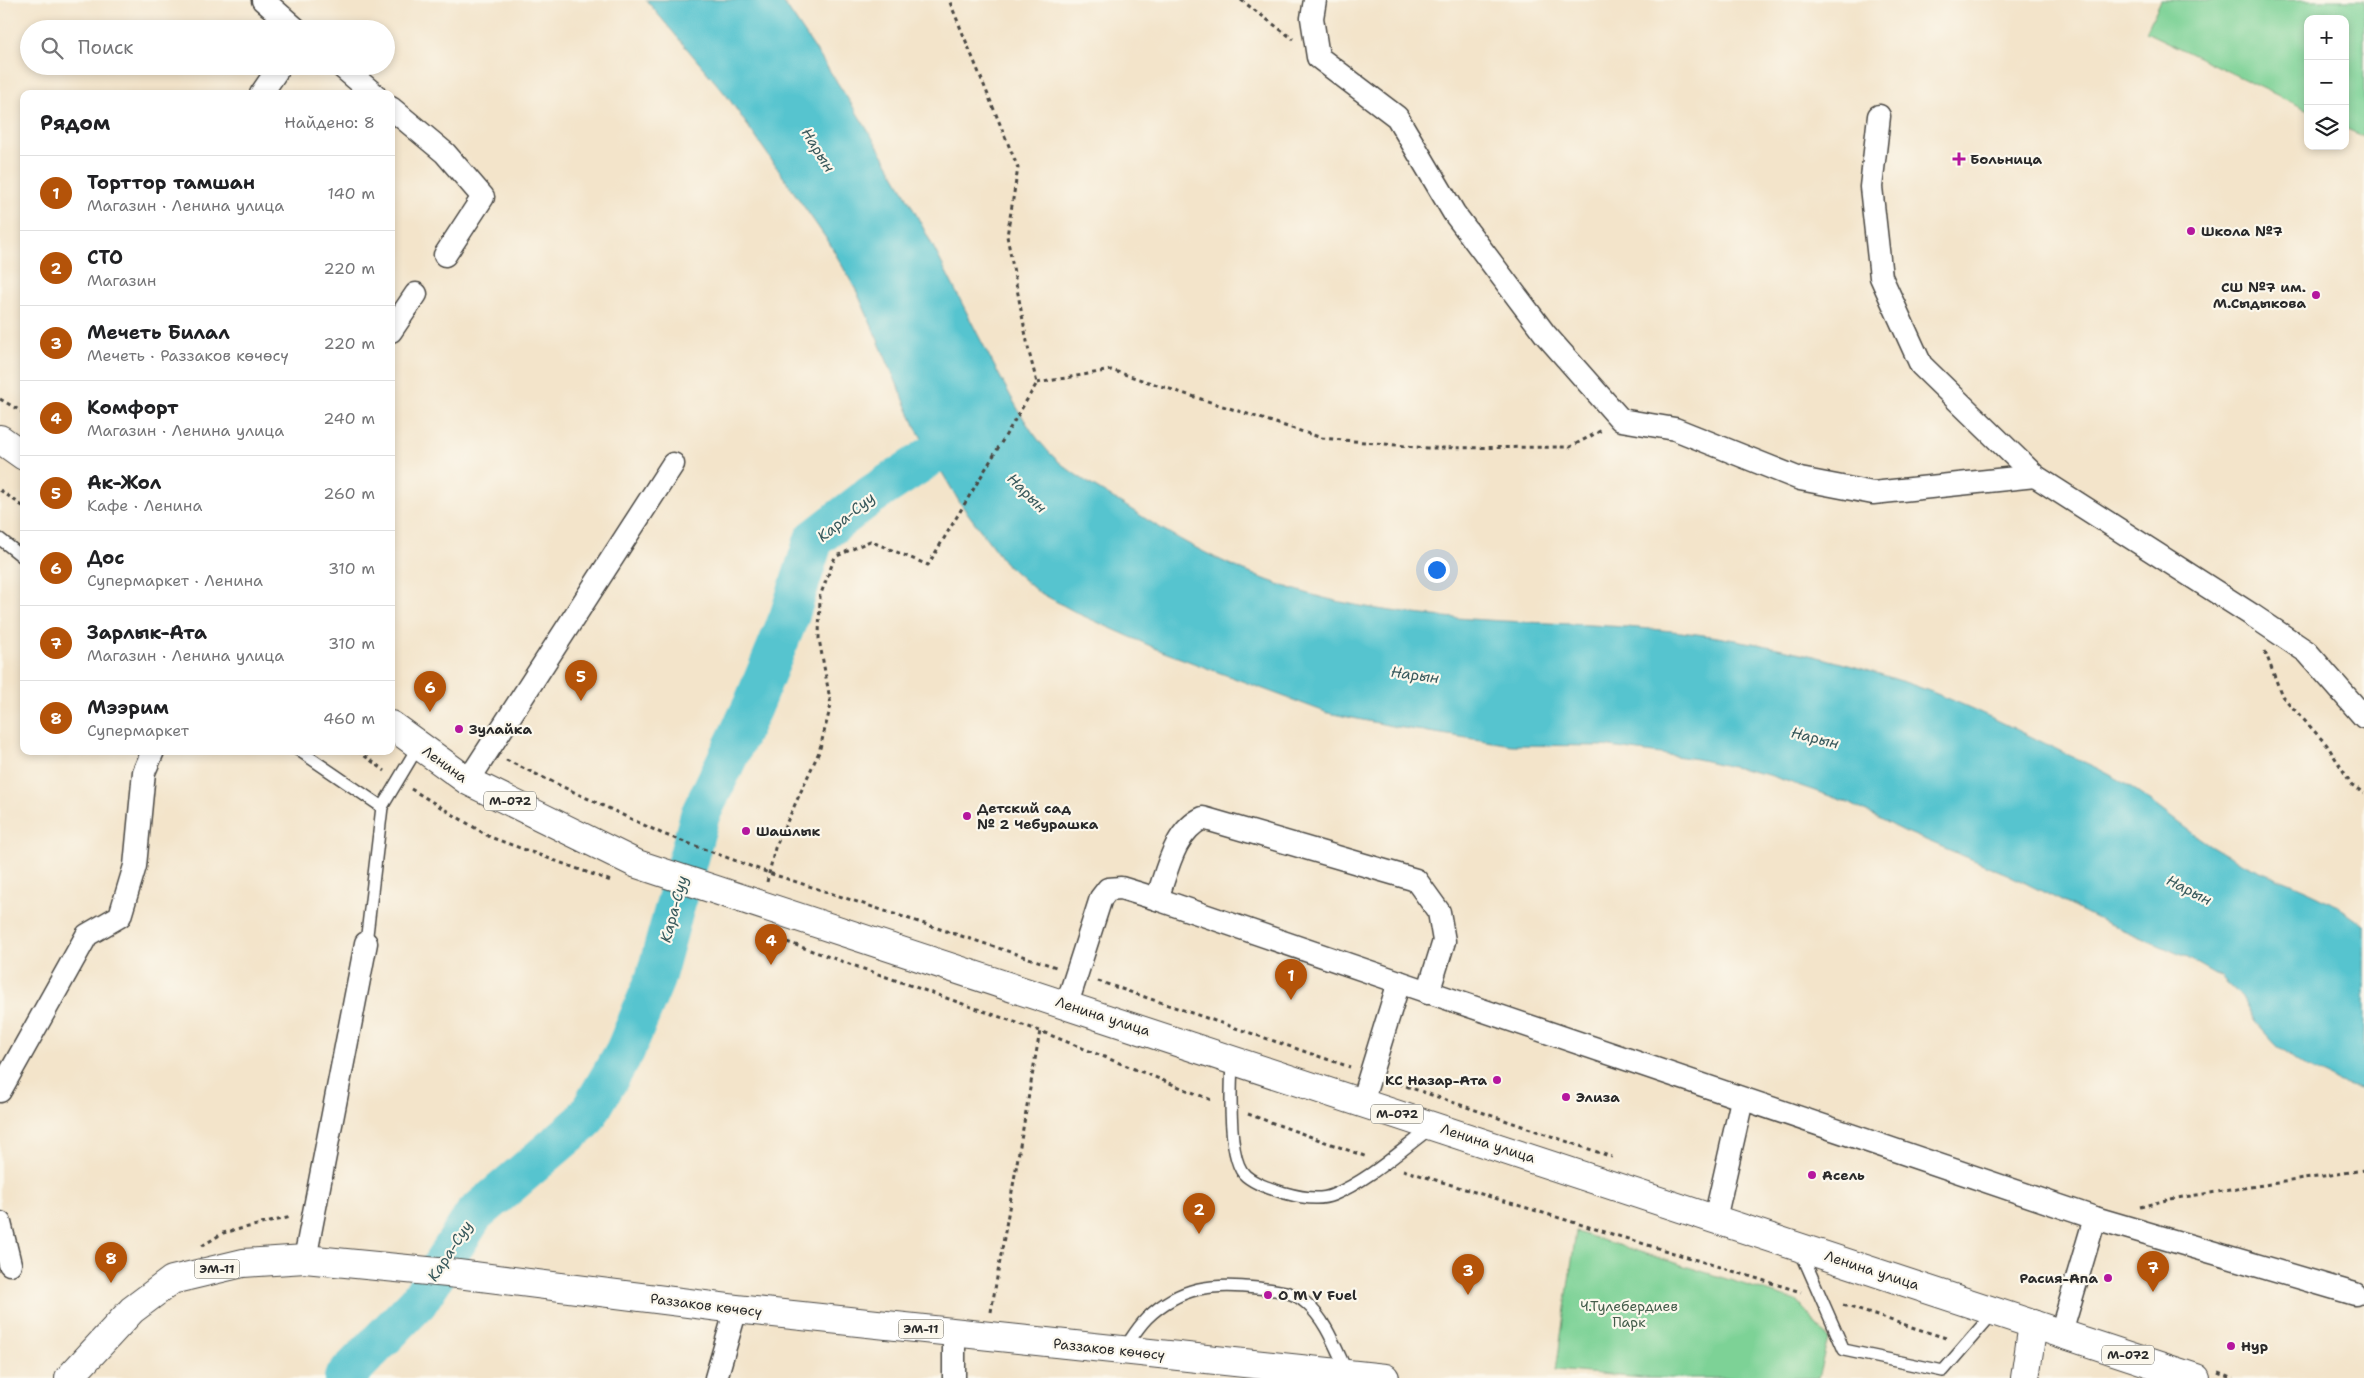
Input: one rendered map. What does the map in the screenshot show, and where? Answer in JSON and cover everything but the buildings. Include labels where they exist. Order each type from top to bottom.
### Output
[{"type":"main road","points":[[0,439],[20,453]]},
{"type":"main road","name":"Ленина","points":[[395,728],[468,781],[637,864]]},
{"type":"main road","name":"Ленина улица","points":[[637,864],[1067,1004],[2033,1324],[2206,1375]]},
{"type":"main road","name":"Раззаков көчөсү","points":[[69,1378],[132,1310],[172,1280],[243,1263],[304,1259],[458,1274],[736,1309],[954,1333],[988,1335],[1385,1378]]},
{"type":"main road","points":[[2025,1378],[2033,1324]]},
{"type":"street","points":[[263,0],[286,20]]},
{"type":"street","points":[[1315,0],[1312,18],[1318,57],[1397,117],[1454,214],[1545,334],[1621,420],[1675,429],[1800,479],[1873,493],[2035,476]]},
{"type":"street","points":[[263,90],[274,75]]},
{"type":"street","points":[[352,75],[369,90]]},
{"type":"street","points":[[395,111],[444,152],[483,197],[444,255]]},
{"type":"street","points":[[1879,116],[1871,187],[1881,277],[1921,365],[2035,476],[2307,652],[2364,717]]},
{"type":"street","points":[[395,325],[416,294]]},
{"type":"street","points":[[468,781],[486,750],[673,464]]},
{"type":"street","points":[[0,1091],[87,935],[120,916],[134,866],[144,772],[151,755]]},
{"type":"street","points":[[1156,899],[1180,838],[1191,823],[1203,818],[1416,880],[1439,912],[1444,941],[1428,993]]},
{"type":"street","points":[[1067,1004],[1101,898],[1108,889],[1121,888],[1742,1100],[2095,1218],[2355,1294]]},
{"type":"street","points":[[304,1259],[366,943]]},
{"type":"street","points":[[1362,1102],[1400,982]]},
{"type":"street","points":[[1715,1218],[1742,1100]]},
{"type":"street","points":[[2061,1333],[2095,1218]]},
{"type":"street","points":[[0,1223],[10,1264]]},
{"type":"street","points":[[716,1378],[736,1309]]},
{"type":"street","points":[[954,1333],[954,1378]]},
{"type":"lane","points":[[0,539],[20,555]]},
{"type":"lane","points":[[366,943],[382,807],[419,745]]},
{"type":"lane","points":[[306,755],[382,807]]},
{"type":"lane","points":[[1232,1059],[1230,1108],[1236,1155],[1245,1176],[1267,1187],[1300,1198],[1331,1196],[1358,1182],[1434,1126]]},
{"type":"lane","points":[[1798,1246],[1844,1350],[1943,1371],[1994,1311]]},
{"type":"lane","points":[[1123,1350],[1147,1318],[1171,1300],[1199,1287],[1229,1284],[1290,1291],[1307,1303],[1319,1317],[1348,1374]]},
{"type":"path","points":[[763,904],[775,848],[819,752],[831,704],[819,639],[820,596],[835,557],[870,541],[928,565],[1037,383],[1007,236],[1018,168],[949,0]]},
{"type":"path","points":[[1240,0],[1318,57]]},
{"type":"path","points":[[1037,383],[1111,370],[1322,438],[1427,448],[1570,447],[1621,420]]},
{"type":"path","points":[[0,399],[20,411]]},
{"type":"path","points":[[0,490],[20,504]]},
{"type":"path","points":[[2252,615],[2282,696],[2327,745],[2352,785],[2364,793]]},
{"type":"path","points":[[486,750],[663,834],[769,873],[1078,974],[1616,1158]]},
{"type":"path","points":[[363,755],[398,781],[490,837],[618,883]]},
{"type":"path","points":[[781,940],[1040,1031],[1230,1108],[1384,1163],[1966,1344]]},
{"type":"path","points":[[988,1335],[1040,1031]]},
{"type":"path","points":[[2133,1209],[2170,1199],[2225,1193],[2364,1170]]},
{"type":"path","points":[[2206,1375],[2233,1378]]},
{"type":"green space","points":[[2161,0],[2364,0],[2364,137],[2349,130],[2349,15],[2304,15],[2304,108],[2146,32]]},
{"type":"green space","name":"Ч.Тулебердиев Парк","points":[[1576,1232],[1797,1301],[1828,1338],[1818,1378],[1643,1378],[1556,1370]]},
{"type":"water","name":"Нарын","points":[[646,0],[782,0],[853,106],[902,188],[1024,420],[1048,452],[1085,481],[1156,525],[1205,552],[1256,576],[1309,594],[1381,610],[1471,619],[1652,629],[1770,646],[1842,663],[1910,684],[1950,699],[2011,727],[2112,776],[2196,836],[2225,854],[2332,903],[2364,925],[2364,1089],[2339,1082],[2302,1065],[2277,1046],[2255,1022],[2242,997],[2221,977],[2186,957],[2102,921],[2007,874],[1904,831],[1847,802],[1769,775],[1697,759],[1603,746],[1512,745],[1397,727],[1328,713],[1164,652],[1079,614],[1037,591],[1005,563],[960,503],[917,430],[857,292],[830,244],[727,96]]},
{"type":"waterway","name":"Кара-Суу","points":[[344,1378],[418,1302],[474,1215],[584,1121],[625,1051],[655,979],[700,815],[752,707],[789,617],[814,539],[870,496],[969,431]]},
{"type":"place","name":"Больница","points":[[1959,159]]},
{"type":"place","name":"Школа №7","points":[[2191,231]]},
{"type":"place","name":"СШ №7 им. М.Сыдыкова","points":[[2316,295]]},
{"type":"place","name":"Ак-Жол","points":[[581,701]]},
{"type":"place","name":"Дос","points":[[430,712]]},
{"type":"place","name":"Зулайка","points":[[459,729]]},
{"type":"place","name":"Детский сад № 2 Чебурашка","points":[[967,816]]},
{"type":"place","name":"Шашлык","points":[[746,831]]},
{"type":"place","name":"Комфорт","points":[[771,965]]},
{"type":"place","name":"Торттор тамшан","points":[[1291,1000]]},
{"type":"place","name":"КС Назар-Ата","points":[[1497,1080]]},
{"type":"place","name":"Элиза","points":[[1566,1097]]},
{"type":"place","name":"Асель","points":[[1812,1175]]},
{"type":"place","name":"СТО","points":[[1199,1234]]},
{"type":"place","name":"Расия-Апа","points":[[2108,1278]]},
{"type":"place","name":"Мээрим","points":[[111,1283]]},
{"type":"place","name":"Зарлык-Ата","points":[[2153,1292]]},
{"type":"place","name":"O M V Fuel","points":[[1268,1295]]},
{"type":"place","name":"Мечеть Билал","points":[[1468,1295]]},
{"type":"place","name":"Нур","points":[[2231,1346]]}]
